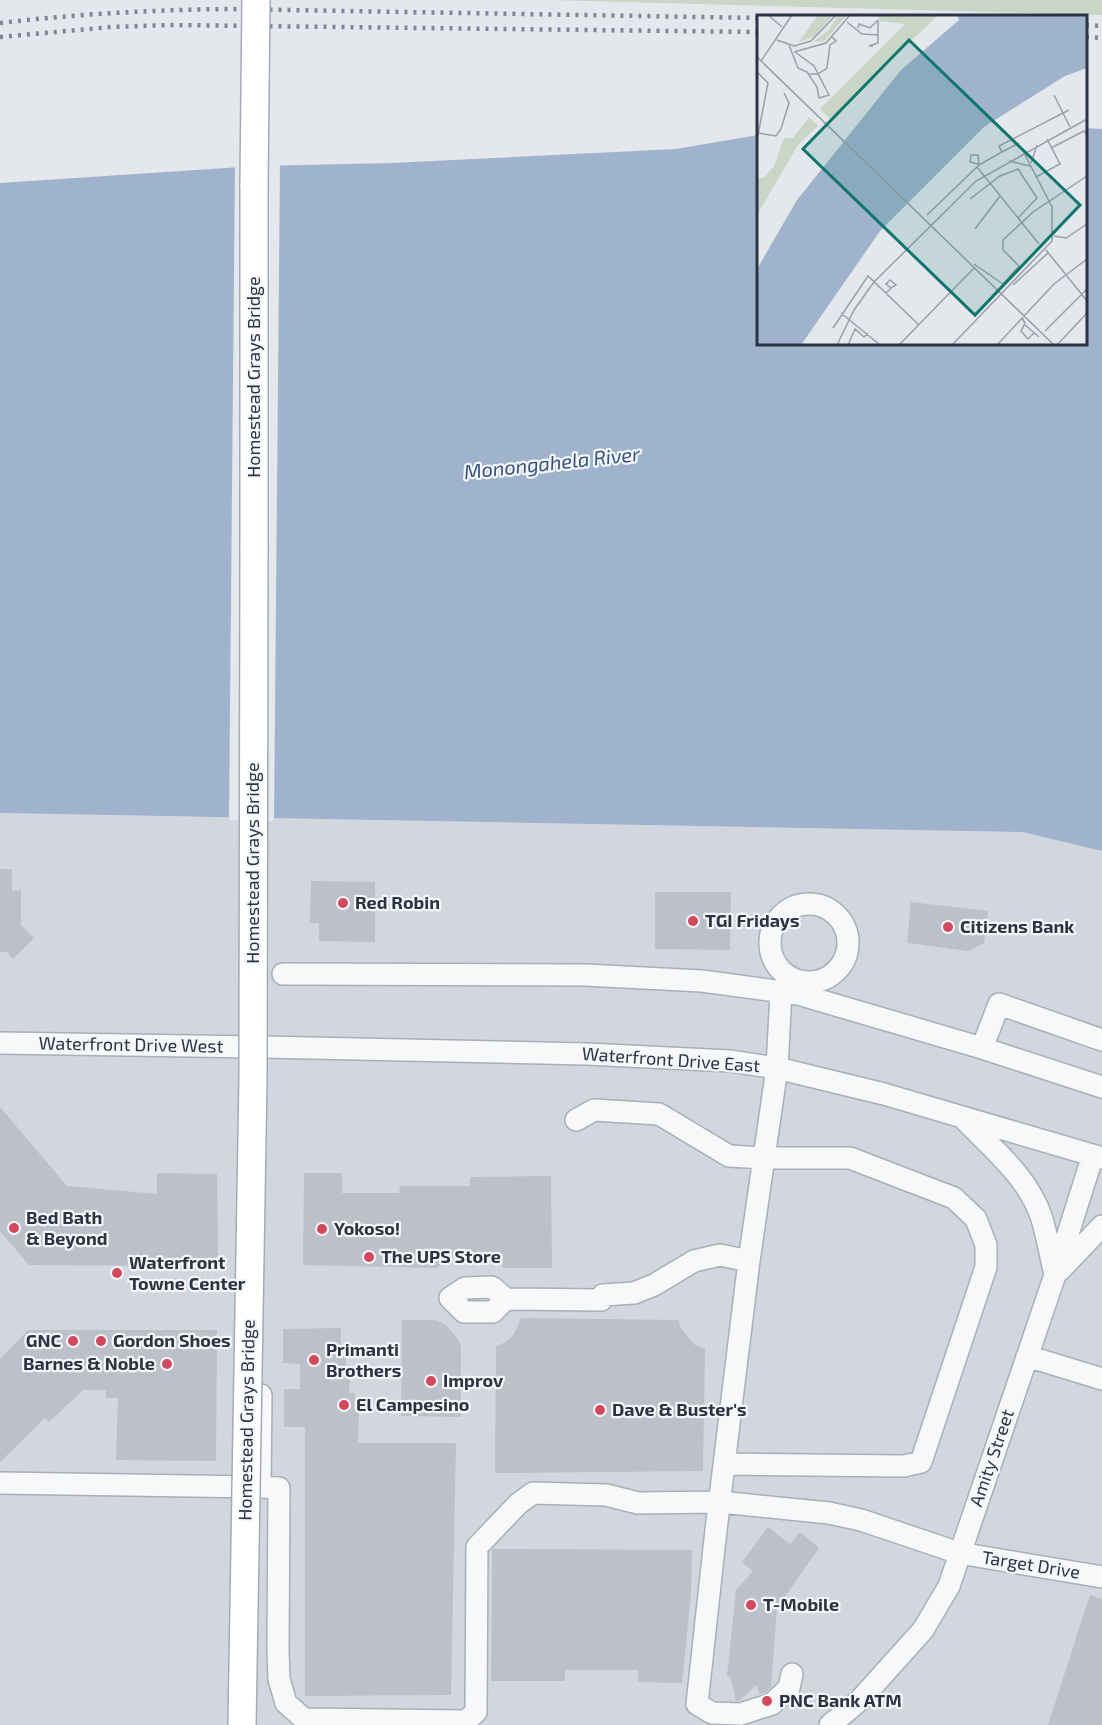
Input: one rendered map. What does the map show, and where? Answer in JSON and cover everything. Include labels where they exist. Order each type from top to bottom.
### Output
[{"type":"main road","name":"Homestead Grays Bridge","points":[[242,1725],[253,1078],[256,0]]},
{"type":"street","points":[[283,974],[585,975],[702,981],[793,990],[1102,1087]]},
{"type":"street","points":[[697,1704],[749,1261],[777,1068],[793,990]]},
{"type":"street","points":[[982,1048],[999,1004],[1102,1040]]},
{"type":"street","name":"Waterfront Drive West","points":[[0,1043],[262,1047]]},
{"type":"street","points":[[0,1483],[260,1487],[264,1115],[262,1047]]},
{"type":"street","name":"Waterfront Drive East","points":[[262,1047],[647,1056],[707,1059],[777,1068],[884,1094],[1098,1157]]},
{"type":"street","points":[[576,1120],[594,1110],[659,1114],[729,1156],[850,1158],[954,1198],[976,1219],[986,1245],[986,1267],[921,1462],[904,1466],[725,1464]]},
{"type":"street","points":[[962,1118],[1014,1170],[1026,1188],[1040,1214],[1055,1275]]},
{"type":"street","name":"Amity Street","points":[[830,1725],[860,1700],[923,1630],[949,1586],[1055,1275],[1098,1157]]},
{"type":"street","points":[[1055,1275],[1102,1226]]},
{"type":"street","points":[[506,1299],[601,1300],[603,1295],[634,1293],[654,1285],[694,1261],[720,1255],[749,1261]]},
{"type":"street","points":[[1027,1356],[1102,1379]]},
{"type":"street","name":"Target Drive","points":[[260,1487],[279,1488],[279,1679],[286,1703],[304,1719],[466,1721],[476,1712],[477,1547],[518,1504],[533,1493],[606,1495],[638,1503],[720,1502],[830,1513],[861,1520],[959,1553],[1102,1577]]},
{"type":"street","points":[[697,1704],[712,1713],[741,1714],[772,1704],[789,1688],[792,1674]]},
{"type":"street","points":[[697,1704],[757,1696],[773,1683]]},
{"type":"shaded area","points":[[0,813],[1022,832],[1102,851],[1102,1725],[0,1725]]},
{"type":"green space","points":[[550,0],[1102,0],[1102,15]]},
{"type":"water","name":"Monongahela River","points":[[1087,128],[1102,129],[1102,851],[1022,832],[0,813],[0,183],[256,166],[392,163],[676,149],[757,135],[757,345],[1087,345]]},
{"type":"pier","points":[[280,163],[274,821],[229,820],[235,165]]},
{"type":"building","points":[[0,869],[12,869],[12,891],[21,890],[21,925],[34,938],[13,959],[7,952],[0,952]]},
{"type":"building","name":"Red Robin","points":[[311,881],[375,882],[375,942],[319,941],[319,923],[310,923]]},
{"type":"building","name":"TGI Fridays","points":[[655,892],[731,892],[730,950],[655,949]]},
{"type":"building","name":"Citizens Bank","points":[[911,902],[988,911],[984,943],[968,951],[907,943]]},
{"type":"building","points":[[0,1107],[67,1186],[157,1194],[157,1173],[217,1174],[218,1256],[208,1266],[29,1265],[0,1231]]},
{"type":"building","points":[[304,1173],[342,1173],[342,1193],[399,1193],[400,1186],[470,1186],[470,1177],[551,1176],[552,1268],[503,1268],[503,1254],[451,1255],[437,1268],[303,1265]]},
{"type":"building","name":"Dave & Buster's","points":[[521,1318],[678,1320],[681,1328],[695,1345],[705,1349],[703,1471],[495,1473],[496,1346],[506,1342],[514,1334]]},
{"type":"building","name":"Improv","points":[[402,1320],[436,1320],[446,1325],[458,1339],[461,1345],[461,1417],[401,1416]]},
{"type":"building","points":[[341,1328],[341,1357],[346,1356],[345,1377],[350,1377],[349,1393],[355,1393],[354,1409],[359,1410],[358,1443],[456,1443],[451,1695],[305,1696],[305,1427],[284,1427],[284,1389],[300,1389],[300,1364],[283,1363],[283,1329]]},
{"type":"building","points":[[28,1330],[217,1330],[216,1461],[116,1460],[118,1398],[106,1398],[106,1390],[83,1390],[49,1422],[45,1418],[0,1462],[0,1359]]},
{"type":"building","points":[[768,1527],[790,1544],[800,1532],[819,1548],[777,1608],[771,1687],[765,1693],[760,1694],[756,1685],[739,1701],[736,1701],[730,1676],[727,1676],[736,1590],[753,1571],[742,1562]]},
{"type":"building","points":[[493,1549],[692,1550],[691,1594],[682,1683],[638,1682],[638,1670],[565,1670],[565,1681],[491,1681]]},
{"type":"building","points":[[1090,1595],[1102,1599],[1102,1725],[1048,1725]]},
{"type":"railway","points":[[0,23],[114,13],[228,9],[757,18]]},
{"type":"railway","points":[[0,37],[111,27],[169,25],[757,32]]},
{"type":"railway","points":[[1087,25],[1102,26]]},
{"type":"railway","points":[[1087,37],[1102,38]]},
{"type":"place","name":"Red Robin","points":[[343,903]]},
{"type":"place","name":"TGI Fridays","points":[[693,921]]},
{"type":"place","name":"Citizens Bank","points":[[948,927]]},
{"type":"place","name":"Bed Bath & Beyond","points":[[14,1228]]},
{"type":"place","name":"Yokoso!","points":[[322,1229]]},
{"type":"place","name":"The UPS Store","points":[[369,1257]]},
{"type":"place","name":"Waterfront Towne Center","points":[[117,1273]]},
{"type":"place","name":"GNC","points":[[73,1341]]},
{"type":"place","name":"Gordon Shoes","points":[[101,1341]]},
{"type":"place","name":"Primanti Brothers","points":[[314,1360]]},
{"type":"place","name":"Barnes & Noble","points":[[167,1364]]},
{"type":"place","name":"Improv","points":[[431,1381]]},
{"type":"place","name":"El Campesino","points":[[344,1405]]},
{"type":"place","name":"Dave & Buster's","points":[[600,1410]]},
{"type":"place","name":"T-Mobile","points":[[751,1605]]},
{"type":"place","name":"PNC Bank ATM","points":[[767,1701]]}]
